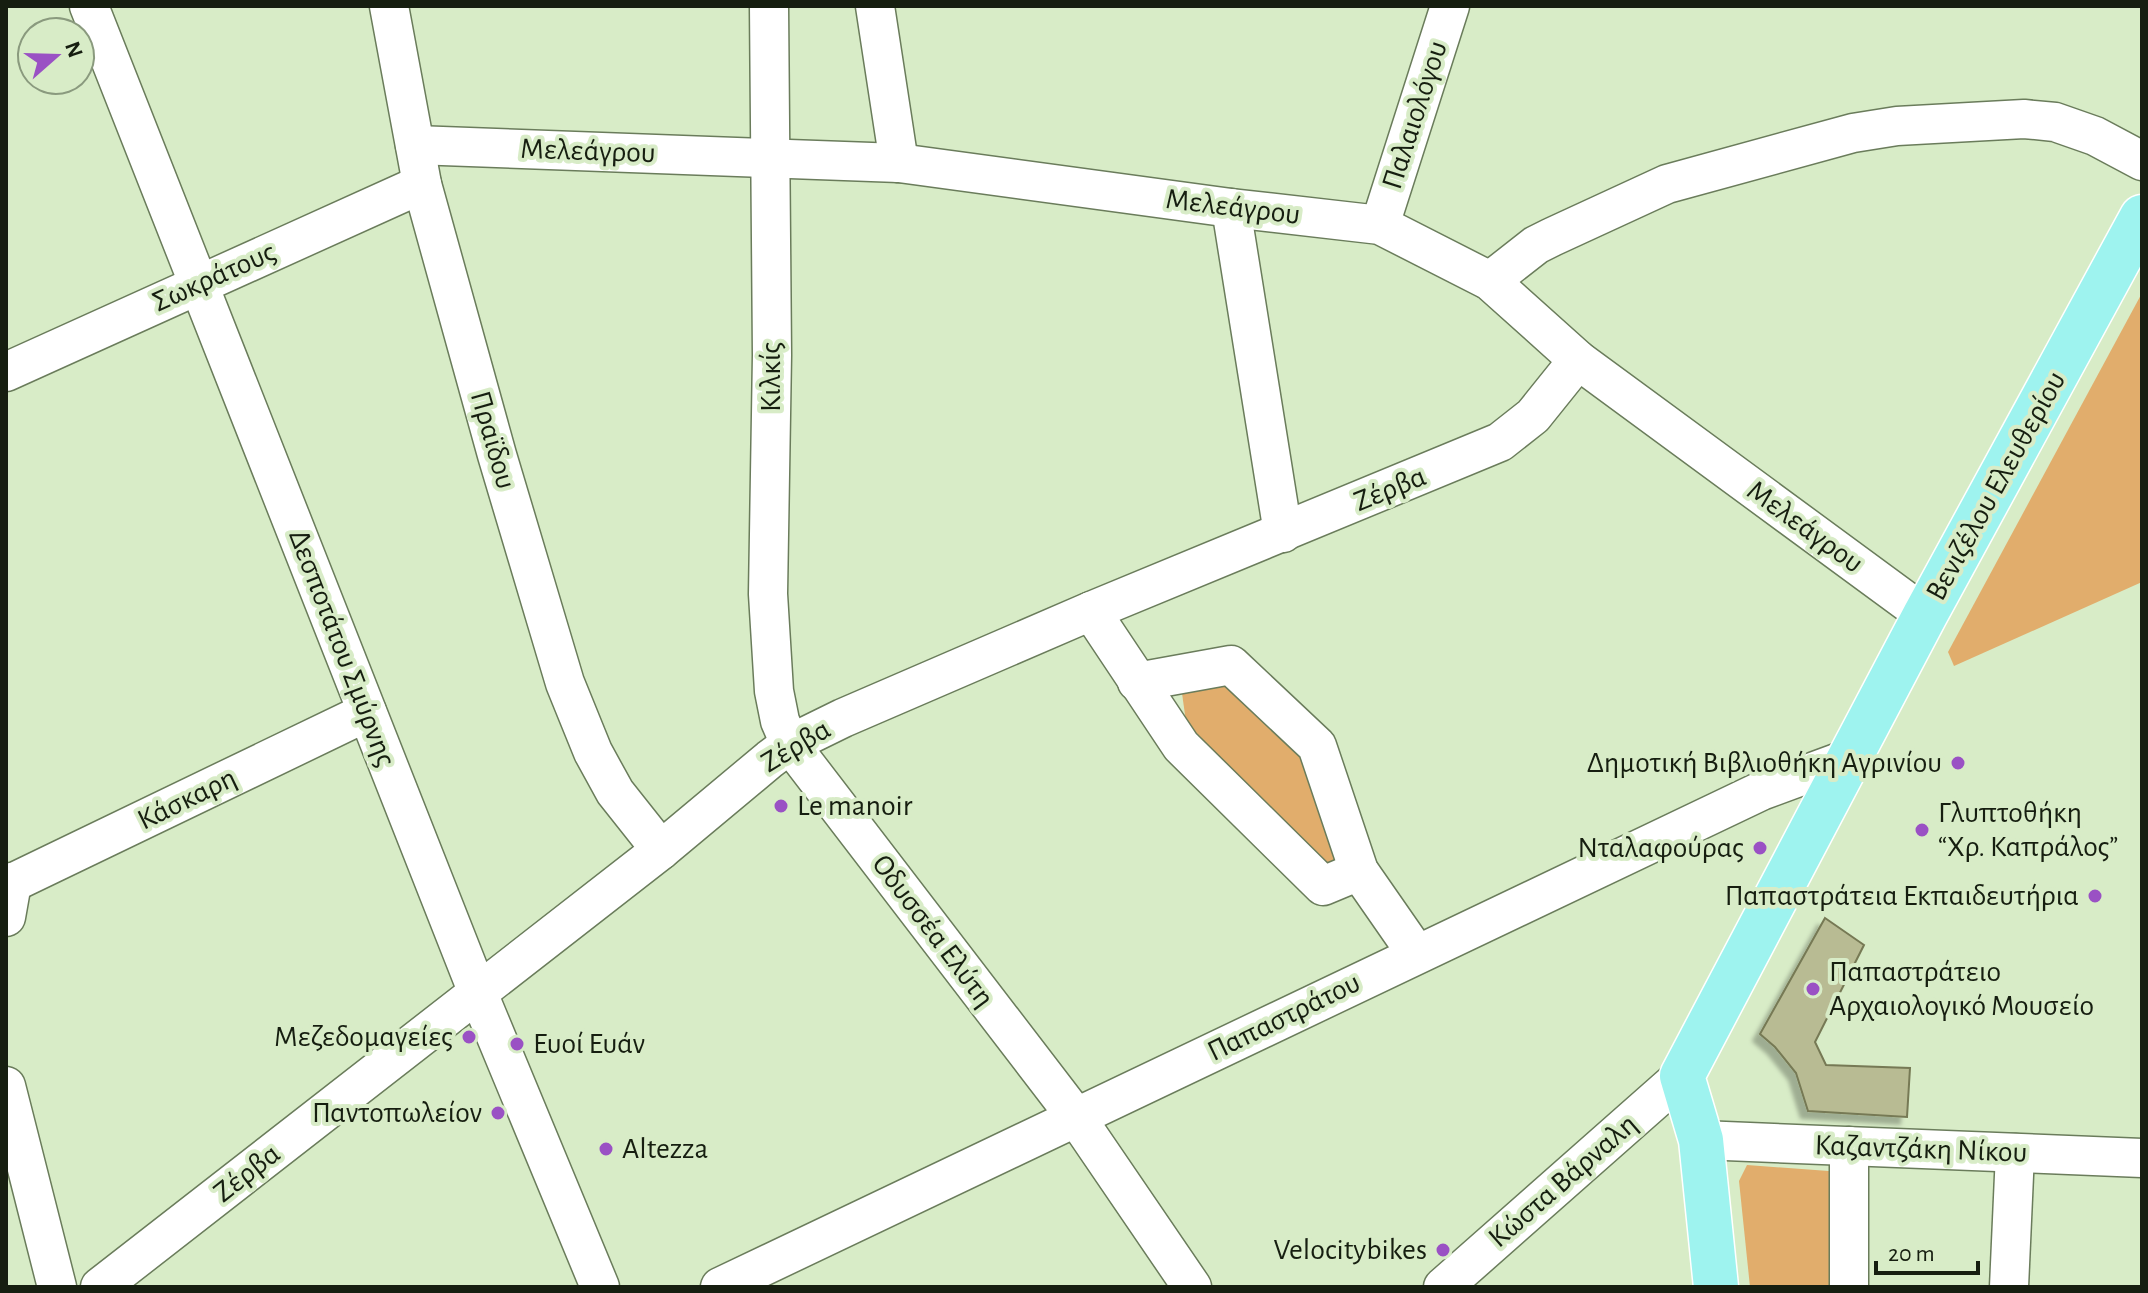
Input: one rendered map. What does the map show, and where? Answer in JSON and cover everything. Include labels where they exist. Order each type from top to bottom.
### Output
[{"type":"main road","name":"Βενιζέλου Ελευθερίου","points":[[1682,1076],[1853,757],[1925,615],[2142,217]]},
{"type":"main road","points":[[1682,1076],[1701,1140],[1716,1287]]},
{"type":"street","name":"Δεσποτάτου Σμύρνης","points":[[89,6],[478,993],[600,1287]]},
{"type":"street","name":"Πραϊδου","points":[[389,6],[422,184],[501,469],[569,696],[583,733],[615,792],[661,850]]},
{"type":"street","name":"Κιλκίς","points":[[769,6],[772,355],[768,594],[774,691],[780,721],[790,744]]},
{"type":"street","points":[[875,6],[899,163]]},
{"type":"street","name":"Παλαιολόγου","points":[[1380,225],[1450,6]]},
{"type":"street","points":[[1490,281],[1536,245],[1567,228],[1667,184],[1853,133],[1897,126],[1969,121],[2024,119],[2055,122],[2095,136],[2142,161]]},
{"type":"street","name":"Μελεάγρου","points":[[415,145],[899,163],[1380,225],[1490,281],[1578,360],[1925,615]]},
{"type":"street","name":"Σωκράτους","points":[[6,372],[422,184]]},
{"type":"street","points":[[1231,208],[1283,533]]},
{"type":"street","name":"Ζέρβα","points":[[100,1287],[661,850],[790,744],[1091,611],[1500,442],[1533,416],[1578,360]]},
{"type":"street","points":[[1091,611],[1181,746],[1323,886],[1359,871]]},
{"type":"street","points":[[1137,682],[1231,665],[1317,746],[1359,871],[1416,953]]},
{"type":"street","name":"Κάσκαρη","points":[[8,894],[367,712]]},
{"type":"street","name":"Οδυσσέα Ελύτη","points":[[790,744],[1076,1117],[1192,1287]]},
{"type":"street","name":"Παπαστράτου","points":[[720,1287],[1761,791],[1853,757]]},
{"type":"street","name":"Κώστα Βάρναλη","points":[[1443,1287],[1682,1076]]},
{"type":"street","points":[[6,1086],[57,1287]]},
{"type":"street","name":"Καζαντζάκη Νίκου","points":[[1701,1140],[2142,1158]]},
{"type":"street","points":[[1849,1146],[1849,1287]]},
{"type":"street","points":[[2009,1287],[2015,1153]]},
{"type":"shaded area","points":[[2142,293],[2142,582],[1954,666],[1948,652]]},
{"type":"shaded area","points":[[1229,680],[1305,751],[1343,869],[1332,873],[1187,729],[1181,686]]},
{"type":"shaded area","points":[[1747,1165],[1842,1172],[1845,1287],[1750,1287],[1739,1181]]},
{"type":"building","name":"Παπαστράτειο Αρχαιολογικό Μουσείο","points":[[1825,918],[1864,945],[1815,1042],[1826,1065],[1910,1068],[1907,1117],[1808,1111],[1796,1073],[1760,1034]]},
{"type":"place","name":"Δημοτική Βιβλιοθήκη Αγρινίου","points":[[1958,763]]},
{"type":"place","name":"Le manoir","points":[[781,806]]},
{"type":"place","name":"Γλυπτοθήκη “Χρ. Καπράλος”","points":[[1922,830]]},
{"type":"place","name":"Νταλαφούρας","points":[[1760,848]]},
{"type":"place","name":"Παπαστράτεια Εκπαιδευτήρια","points":[[2095,896]]},
{"type":"place","name":"Παπαστράτειο Αρχαιολογικό Μουσείο","points":[[1813,989]]},
{"type":"place","name":"Μεζεδομαγείες","points":[[469,1037]]},
{"type":"place","name":"Ευοί Ευάν","points":[[517,1044]]},
{"type":"place","name":"Παντοπωλείον","points":[[498,1113]]},
{"type":"place","name":"Altezza","points":[[606,1149]]},
{"type":"place","name":"Velocitybikes","points":[[1443,1250]]}]
